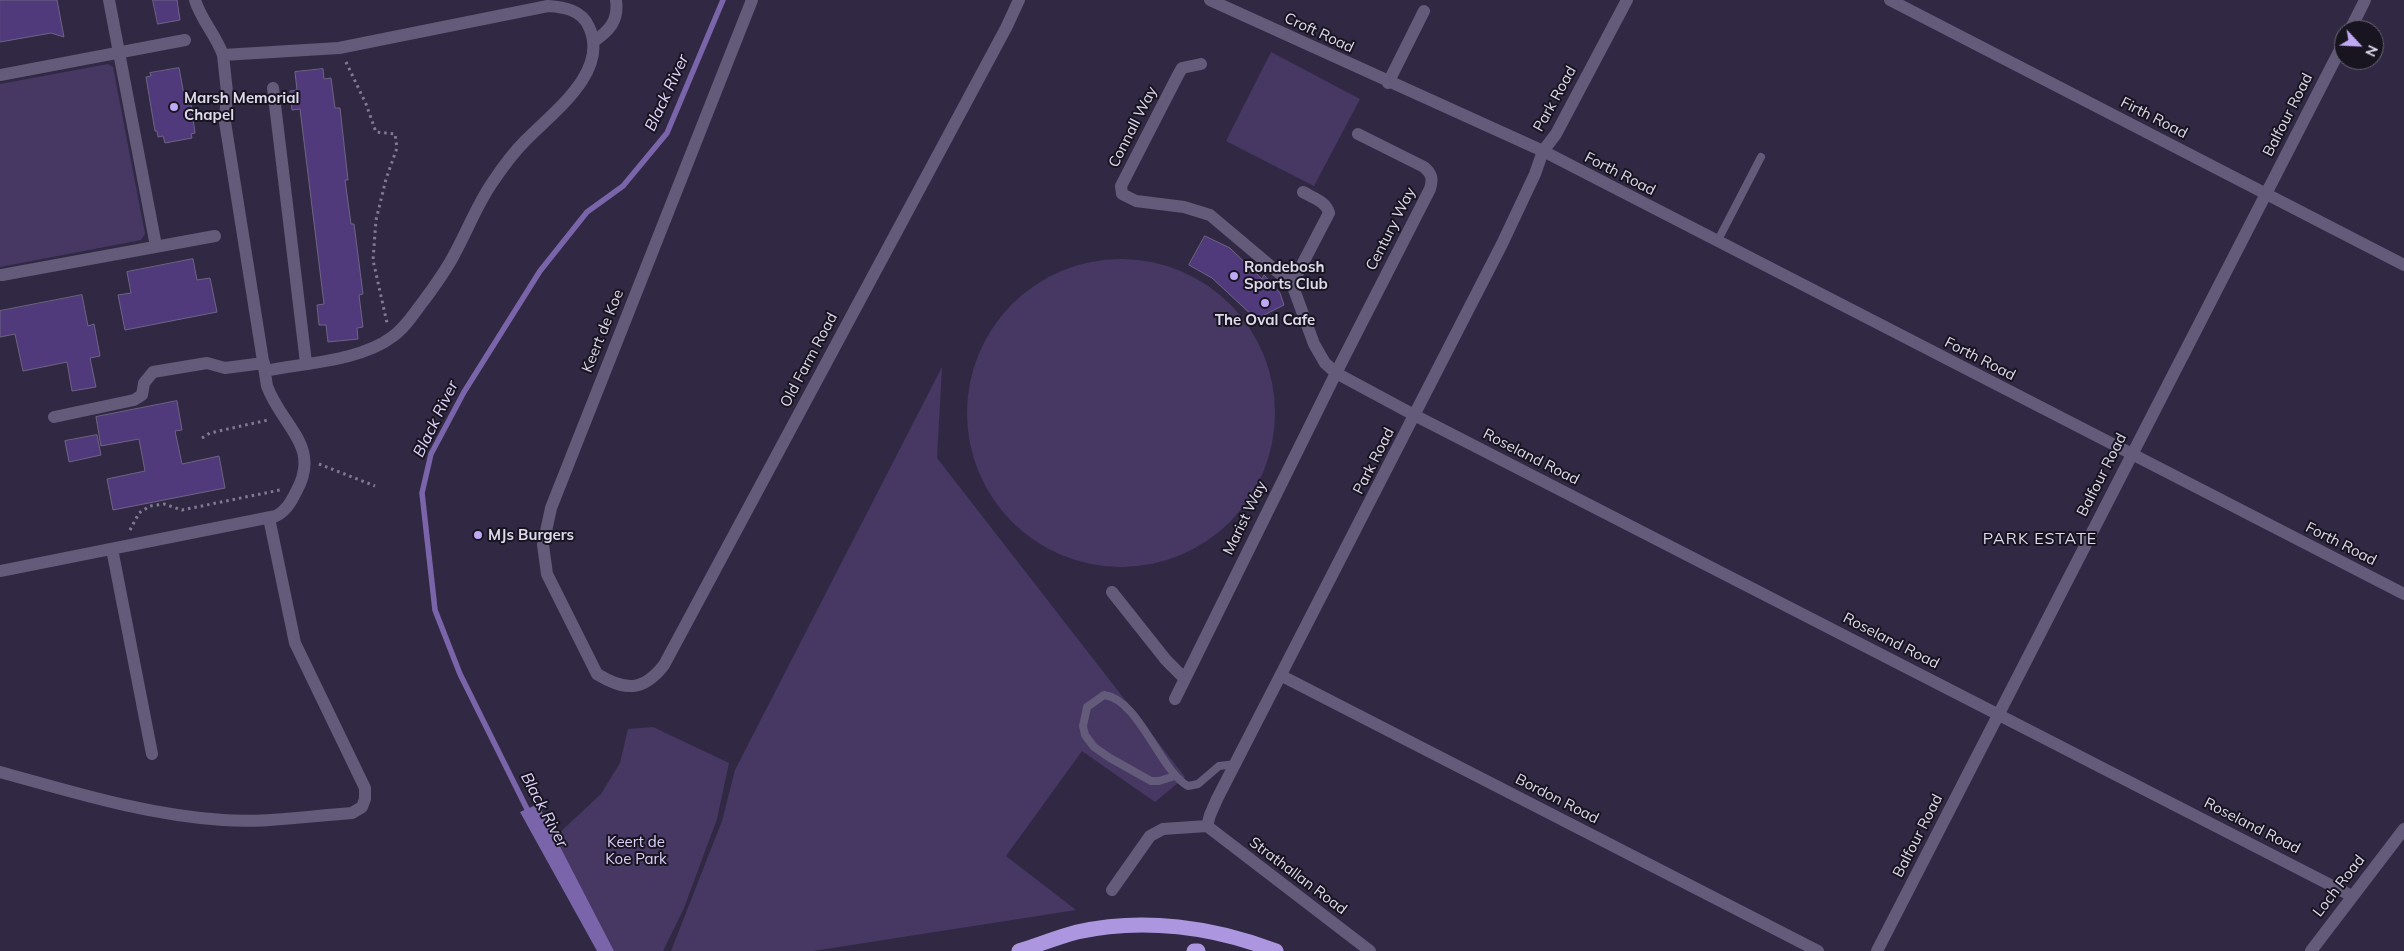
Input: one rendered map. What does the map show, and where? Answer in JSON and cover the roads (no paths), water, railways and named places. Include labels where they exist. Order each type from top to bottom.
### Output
[{"type":"highway","points":[[1019,951],[1078,932],[1130,926],[1170,926],[1210,931],[1248,940],[1276,951]]},
{"type":"street","points":[[109,0],[156,246]]},
{"type":"street","points":[[0,571],[269,518],[282,513],[290,502],[305,472],[305,459],[300,442],[272,398],[264,367],[225,122],[226,83],[223,55],[219,43],[198,10],[196,0]]},
{"type":"street","points":[[563,7],[576,0]]},
{"type":"street","points":[[593,42],[608,32],[613,24],[616,15],[616,0]]},
{"type":"street","name":"Keert de Koe","points":[[597,674],[547,574],[543,545],[550,508],[752,0]]},
{"type":"street","name":"Old Farm Road","points":[[597,674],[612,683],[626,687],[641,684],[654,678],[664,665],[1006,28],[1019,0]]},
{"type":"street","name":"Croft Road","points":[[1212,0],[1388,83],[1543,152]]},
{"type":"street","name":"Park Road","points":[[1207,826],[1210,815],[1416,416],[1502,244],[1535,174],[1543,152],[1556,134],[1627,0]]},
{"type":"street","name":"Firth Road","points":[[1890,0],[2404,265]]},
{"type":"street","points":[[2355,20],[2366,0]]},
{"type":"street","points":[[54,417],[134,400],[142,396],[147,376],[153,372],[207,363],[225,368],[306,363],[360,353],[377,347],[393,337],[411,319],[443,274],[478,204],[507,162],[523,142],[564,103],[579,85],[590,64],[593,35],[587,22],[576,12],[563,7],[548,6],[339,48],[223,55]]},
{"type":"street","points":[[1388,83],[1424,11]]},
{"type":"street","points":[[0,75],[185,40]]},
{"type":"street","name":"Balfour Road","points":[[1877,951],[2334,61]]},
{"type":"street","name":"Connall Way","points":[[1201,64],[1182,68],[1121,186],[1122,194],[1136,201],[1184,207],[1210,215],[1292,284],[1317,349],[1325,363],[1336,373]]},
{"type":"street","points":[[273,88],[306,363]]},
{"type":"street","name":"Century Way","points":[[1336,373],[1433,180],[1430,172],[1424,167],[1358,134]]},
{"type":"street","name":"Forth Road","points":[[1543,152],[2404,594]]},
{"type":"street","points":[[1292,284],[1329,213],[1327,206],[1321,201],[1303,192]]},
{"type":"street","points":[[2,275],[215,236]]},
{"type":"street","name":"Roseland Road","points":[[1336,373],[1416,416],[2352,896]]},
{"type":"street","name":"Marist Way","points":[[1175,699],[1336,373]]},
{"type":"street","points":[[0,772],[140,809],[198,818],[247,821],[352,813],[362,808],[365,799],[364,788],[295,643],[269,518]]},
{"type":"street","points":[[112,549],[152,754]]},
{"type":"street","points":[[1112,592],[1166,660],[1184,678]]},
{"type":"street","name":"Bordon Road","points":[[1282,676],[1818,951]]},
{"type":"street","points":[[1112,890],[1150,836],[1163,829],[1207,826]]},
{"type":"street","name":"Strathallan Road","points":[[1207,826],[1370,951]]},
{"type":"street","name":"Loch Road","points":[[2310,951],[2352,896],[2399,845],[2404,829]]},
{"type":"lane","points":[[1717,242],[1761,157]]},
{"type":"lane","points":[[1174,776],[1151,781],[1094,747],[1085,736],[1083,726],[1088,708],[1097,698],[1104,695],[1116,698],[1150,737],[1174,776],[1183,784],[1194,786],[1219,766],[1236,764]]},
{"type":"waterway","name":"Black River","points":[[530,815],[460,674],[435,610],[422,493],[431,454],[464,392],[540,271],[587,212],[623,186],[667,133],[723,0]]},
{"type":"place","name":"Marsh Memorial Chapel","points":[[174,107]]},
{"type":"place","name":"Rondebosh Sports Club","points":[[1234,276]]},
{"type":"place","name":"The Oval Cafe","points":[[1265,303]]},
{"type":"place","name":"MJs Burgers","points":[[478,535]]},
{"type":"district","name":"PARK ESTATE","points":[[2040,539]]},
{"type":"park label","name":"Keert de Koe Park","points":[[636,850]]}]
